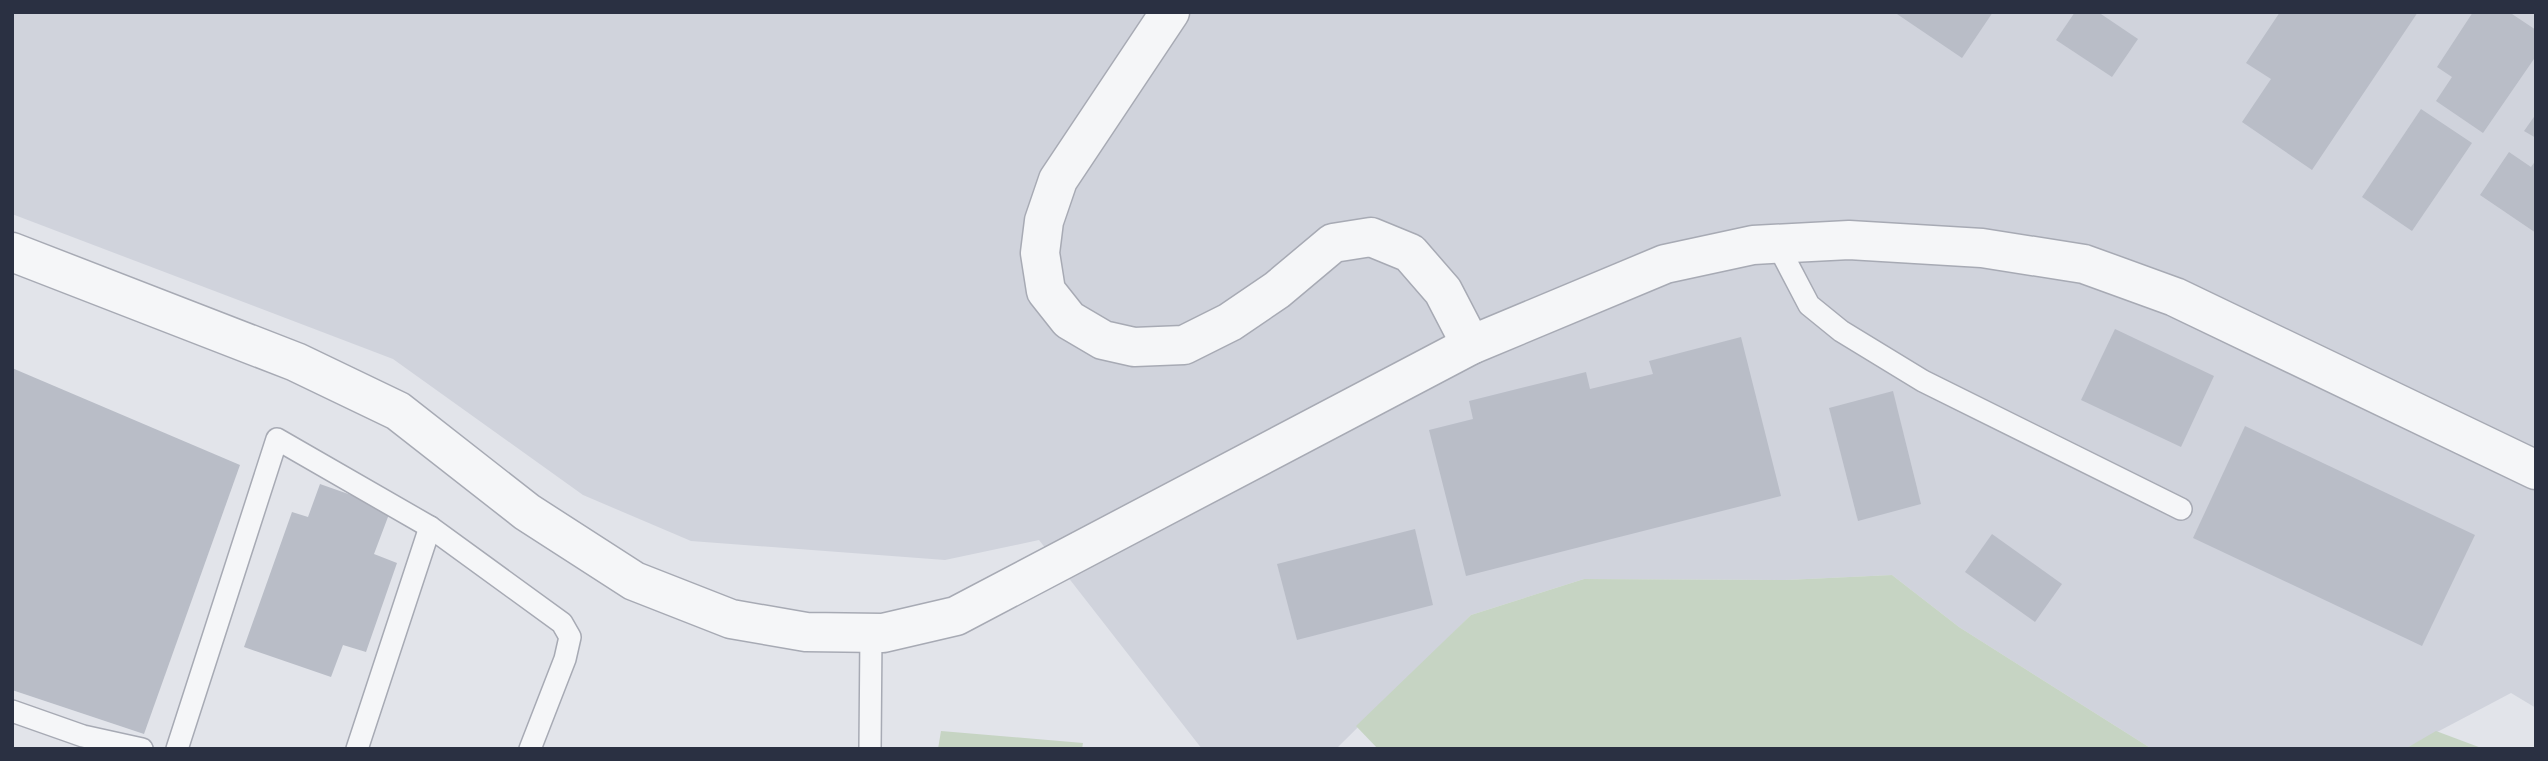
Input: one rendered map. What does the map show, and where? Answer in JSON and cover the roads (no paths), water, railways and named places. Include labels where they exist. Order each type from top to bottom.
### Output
[{"type":"street","points":[[1170,12],[1058,180],[1044,221],[1040,253],[1046,291],[1069,320],[1103,340],[1114,343],[1134,347],[1184,345],[1230,322],[1277,290],[1333,243],[1371,237],[1410,253],[1443,291],[1471,345]]},
{"type":"street","points":[[12,252],[296,362],[398,411],[527,512],[634,580],[731,619],[806,632],[883,633],[956,616],[1471,345],[1665,264],[1753,245],[1849,240],[1982,248],[2084,264],[2175,297],[2536,470]]},
{"type":"lane","points":[[1777,244],[1809,305],[1841,331],[1923,381],[2181,509]]},
{"type":"lane","points":[[177,749],[277,439],[430,527],[562,623],[570,637],[565,659],[530,749]]},
{"type":"lane","points":[[357,749],[430,527]]},
{"type":"lane","points":[[870,749],[871,633]]},
{"type":"lane","points":[[12,711],[83,736],[142,749]]}]
